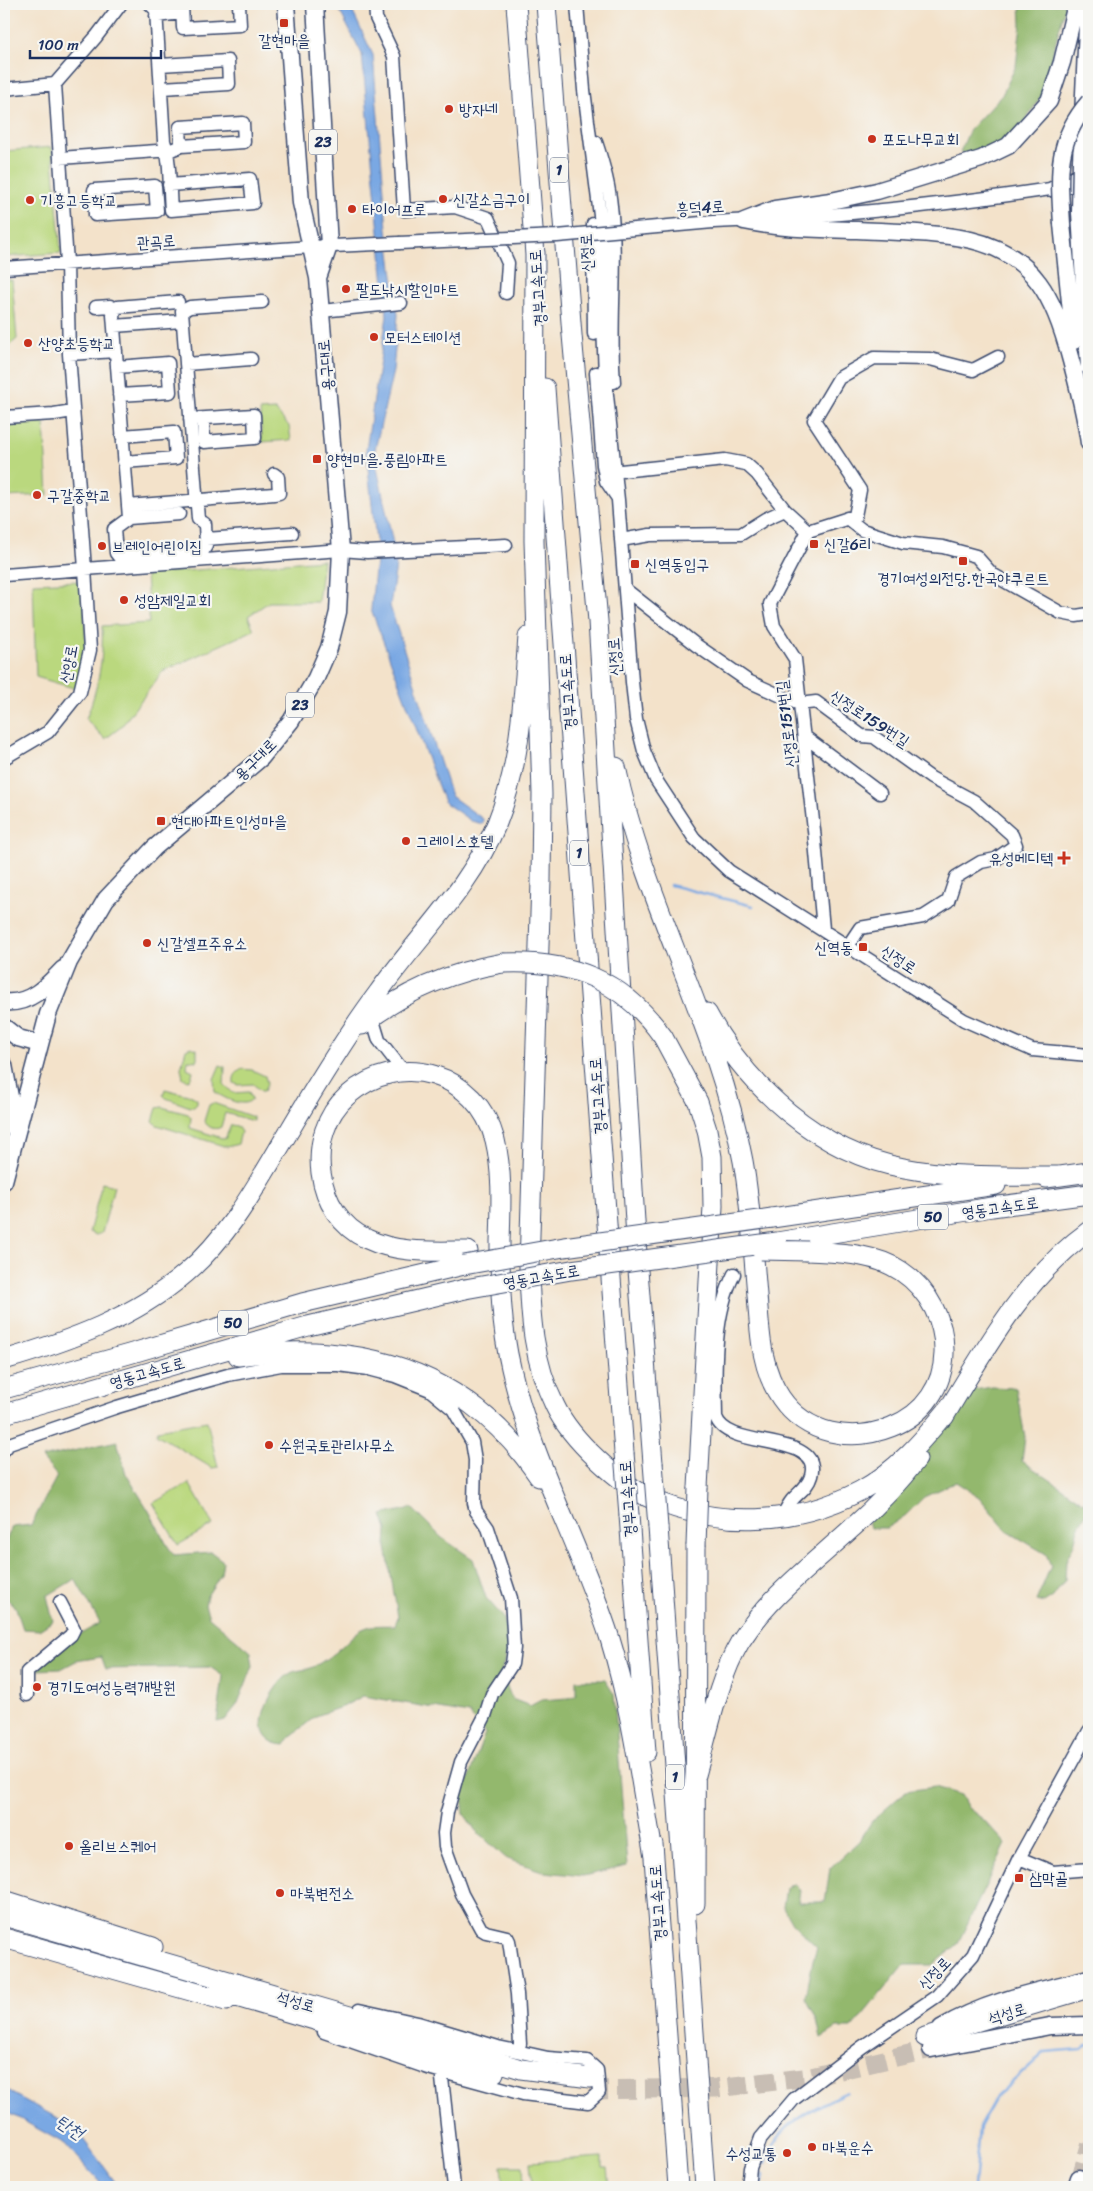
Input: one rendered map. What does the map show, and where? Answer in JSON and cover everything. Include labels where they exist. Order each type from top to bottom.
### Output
[{"type":"highway","name":"경부고속도로","points":[[516,4],[678,2187]]},
{"type":"highway","name":"경부고속도로","points":[[546,4],[601,680],[638,1270],[705,2187]]},
{"type":"highway","points":[[329,1064],[379,991],[464,884],[485,850],[497,822],[514,768],[532,594],[534,541],[535,252]]},
{"type":"highway","points":[[534,541],[542,794],[529,1266],[530,1304],[538,1359],[556,1407],[582,1445],[630,1486],[651,1498],[677,1508],[708,1516],[742,1520],[782,1517],[808,1512],[860,1491],[883,1477],[905,1459],[950,1407]]},
{"type":"highway","points":[[601,680],[612,749],[623,799],[653,891],[723,1083],[736,1126],[747,1182],[762,1350],[770,1378],[782,1399],[800,1418],[822,1430],[860,1435],[872,1434],[896,1426],[921,1407],[937,1384],[944,1360],[944,1337],[932,1301],[912,1279],[890,1265],[863,1256],[808,1251],[717,1249]]},
{"type":"highway","points":[[672,941],[716,1030],[736,1057],[774,1100],[796,1119],[826,1139],[852,1152],[902,1168],[950,1174],[1059,1176]]},
{"type":"highway","points":[[4,1360],[69,1340],[100,1327],[131,1312],[186,1273],[225,1233],[243,1207],[344,1042],[372,1017],[396,1000],[436,980],[455,973],[503,963],[528,962],[548,964],[599,980],[623,993],[638,1005],[663,1037],[698,1102],[707,1130],[712,1157],[713,1206],[696,1546],[696,1775],[692,2028]]},
{"type":"highway","points":[[466,1258],[407,1250],[368,1240],[357,1234],[340,1217],[324,1188],[320,1153],[324,1130],[332,1115],[346,1097],[356,1089],[381,1077],[404,1072],[442,1077],[456,1084],[478,1104],[491,1128],[500,1168],[501,1304],[510,1365],[529,1430],[590,1586],[618,1667],[637,1754],[654,1857]]},
{"type":"highway","name":"영동고속도로","points":[[4,1389],[302,1302],[466,1258],[564,1247],[1089,1172]]},
{"type":"highway","name":"영동고속도로","points":[[4,1414],[308,1326],[464,1289],[571,1270],[777,1242],[992,1207],[1089,1194]]},
{"type":"highway","points":[[696,1775],[718,1692],[740,1642],[763,1611],[783,1590],[859,1522],[896,1485],[930,1440],[1010,1312],[1055,1258],[1089,1231]]},
{"type":"highway","points":[[162,1367],[260,1353],[295,1352],[359,1356],[410,1370],[434,1381],[461,1398],[483,1413],[502,1431],[521,1451],[562,1516]]},
{"type":"highway","points":[[8,1918],[283,1988],[370,2029]]},
{"type":"highway","points":[[8,1918],[282,2017],[370,2029]]},
{"type":"highway","name":"석성로","points":[[8,1918],[370,2029],[521,2069],[590,2084]]},
{"type":"highway","name":"석성로","points":[[928,2043],[1089,1988]]},
{"type":"highway","name":"석성로","points":[[928,2043],[1089,2000]]},
{"type":"main road","name":"용구대로","points":[[4,1181],[48,1014],[70,962],[106,899],[154,848],[261,758],[290,721],[316,678],[329,648],[338,612],[341,550],[318,278],[301,203],[286,4]]},
{"type":"main road","name":"용구대로","points":[[293,4],[305,136],[311,247]]},
{"type":"main road","name":"용구대로","points":[[315,4],[329,246],[318,278]]},
{"type":"main road","points":[[744,221],[775,209],[831,201],[877,191],[981,158],[1008,146],[1049,101],[1062,62],[1076,4]]},
{"type":"main road","points":[[1088,4],[1085,167],[1080,212],[1089,367]]},
{"type":"main road","points":[[1089,102],[1074,121],[1059,168],[1070,307],[1089,443]]},
{"type":"main road","points":[[1054,189],[1085,167]]},
{"type":"main road","points":[[744,221],[774,228],[921,234],[971,240],[998,250],[1026,268],[1052,302],[1062,326],[1083,403]]},
{"type":"main road","points":[[4,1002],[12,1003],[44,989],[70,962]]},
{"type":"main road","points":[[4,1027],[18,1038],[40,1044]]},
{"type":"main road","points":[[4,1065],[13,1113],[14,1142]]},
{"type":"main road","points":[[928,2043],[958,2017],[998,2001],[1089,1978]]},
{"type":"main road","points":[[1050,2026],[1089,2012]]},
{"type":"main road","points":[[928,2043],[1050,2026],[1089,2024]]},
{"type":"street","points":[[4,89],[55,84],[96,38],[121,4]]},
{"type":"street","points":[[150,4],[156,10],[164,141],[167,150],[169,185],[171,210],[253,203],[250,178],[169,185]]},
{"type":"street","points":[[156,16],[182,8],[183,28],[240,25],[239,4]]},
{"type":"street","points":[[376,4],[376,18],[394,56],[404,210],[455,207],[488,218],[508,263],[506,293]]},
{"type":"street","name":"신정로","points":[[577,4],[587,115],[604,246],[603,324],[605,376],[618,500],[636,719],[644,751],[656,780],[694,838],[711,856],[729,870],[964,1020],[1032,1050],[1089,1055]]},
{"type":"street","points":[[160,65],[228,60],[229,84],[162,88]]},
{"type":"street","name":"산양로","points":[[4,758],[48,732],[80,692],[90,650],[68,354],[67,263],[55,84]]},
{"type":"street","points":[[587,115],[604,166],[611,204],[614,247],[613,372],[621,471],[618,500]]},
{"type":"street","points":[[587,115],[583,146],[592,218],[594,337],[600,430],[606,481],[618,500]]},
{"type":"street","points":[[60,158],[244,142],[243,123],[180,127],[181,146]]},
{"type":"street","name":"흥덕4로","points":[[311,247],[557,236],[744,221],[876,210],[1054,189],[1089,183]]},
{"type":"street","points":[[155,186],[157,211],[95,215],[94,190],[155,186]]},
{"type":"street","name":"관곡로","points":[[4,268],[311,247]]},
{"type":"street","points":[[128,512],[114,313],[117,307],[178,302]]},
{"type":"street","points":[[262,302],[190,307],[182,311],[186,364],[196,419],[196,500],[198,518],[204,524],[206,546],[203,551],[119,557],[116,553],[114,529],[128,512],[196,500],[279,493],[278,477],[274,474]]},
{"type":"street","points":[[320,311],[401,303]]},
{"type":"street","points":[[96,307],[110,306],[114,313]]},
{"type":"street","points":[[114,326],[182,321]]},
{"type":"street","points":[[68,354],[116,351]]},
{"type":"street","points":[[621,471],[725,460],[746,464],[757,474],[785,510],[808,531],[855,516],[860,490],[814,420],[839,378],[874,358],[930,359],[973,370],[998,357]]},
{"type":"street","points":[[186,364],[251,359]]},
{"type":"street","points":[[117,367],[168,363],[169,372],[170,392],[119,395]]},
{"type":"street","points":[[4,417],[54,414],[73,410]]},
{"type":"street","points":[[122,436],[174,432],[176,458],[124,462]]},
{"type":"street","points":[[621,540],[650,535],[741,534],[765,519],[785,510]]},
{"type":"street","points":[[128,512],[179,514]]},
{"type":"street","points":[[848,518],[862,530],[903,543],[943,547],[976,556],[992,574],[1061,612],[1076,616],[1089,614]]},
{"type":"street","name":"신정로151번길","points":[[808,531],[770,604],[774,626],[795,660],[822,929]]},
{"type":"street","points":[[206,539],[292,532]]},
{"type":"street","points":[[4,574],[341,550],[368,552],[506,544]]},
{"type":"street","name":"신정로159번길","points":[[626,590],[696,645],[748,681],[799,704],[816,702],[862,736],[874,737],[931,778],[974,801],[1012,835],[1016,845],[996,859],[981,862],[956,877],[948,901],[924,917],[860,928],[848,946]]},
{"type":"street","points":[[804,736],[880,792]]},
{"type":"street","points":[[372,1017],[379,1040],[404,1072]]},
{"type":"street","points":[[734,1274],[726,1289],[721,1313],[718,1340],[716,1417],[718,1423],[725,1430],[750,1439],[796,1448],[809,1460],[812,1467],[808,1483],[793,1500],[782,1517]]},
{"type":"street","points":[[4,1456],[4,1450],[9,1444],[117,1407],[228,1375],[281,1365],[338,1365],[378,1371],[430,1390],[453,1408],[472,1442],[476,1460],[474,1503],[476,1511],[488,1528],[511,1598],[514,1648],[512,1664],[492,1694],[485,1716],[461,1762],[447,1812],[444,1847],[462,1894],[481,1930],[507,1937],[509,1941],[520,2044]]},
{"type":"street","points":[[27,1695],[27,1672],[71,1634],[74,1629],[60,1602]]},
{"type":"street","name":"신정로","points":[[748,2187],[750,2168],[761,2138],[794,2099],[862,2047],[938,1996],[973,1955],[1018,1858],[1089,1731]]},
{"type":"street","points":[[1018,1858],[1053,1872],[1089,1869]]},
{"type":"street","points":[[282,2017],[428,2068],[523,2094],[588,2102],[599,2092],[597,2070],[587,2061],[548,2058],[498,2047],[418,2023],[339,2005],[283,1988]]},
{"type":"street","points":[[442,2078],[454,2187]]},
{"type":"green space","points":[[1020,4],[1066,4],[1041,96],[1021,128],[997,147],[974,156],[960,152],[970,129],[1002,95],[1016,66],[1021,24]]},
{"type":"green space","name":"기흥고등학교","points":[[52,147],[61,253],[4,257],[4,151]]},
{"type":"green space","points":[[4,280],[12,280],[17,339],[11,344],[4,345]]},
{"type":"green space","points":[[275,410],[289,426],[291,440],[262,442],[260,411]]},
{"type":"green space","points":[[44,423],[48,495],[4,497],[4,426]]},
{"type":"green space","points":[[323,560],[318,602],[269,602],[248,616],[254,630],[163,671],[121,727],[105,739],[86,719],[99,673],[102,650],[102,626],[149,623],[146,574]]},
{"type":"green space","points":[[83,581],[86,651],[77,689],[36,677],[33,583]]},
{"type":"green space","points":[[191,1047],[197,1049],[197,1061],[188,1060],[187,1068],[193,1071],[191,1078],[188,1080],[183,1078],[181,1068],[186,1049]]},
{"type":"green space","points":[[220,1065],[225,1067],[224,1084],[233,1093],[249,1092],[252,1099],[248,1102],[239,1103],[215,1092],[214,1079]]},
{"type":"green space","points":[[242,1069],[252,1070],[265,1076],[267,1084],[264,1091],[261,1091],[253,1084],[238,1085],[234,1083],[235,1075]]},
{"type":"green space","points":[[165,1089],[192,1096],[197,1099],[197,1104],[194,1107],[190,1107],[166,1098],[163,1095]]},
{"type":"green space","points":[[213,1103],[253,1117],[253,1121],[225,1113],[221,1127],[211,1128],[204,1121],[209,1105]]},
{"type":"green space","points":[[162,1107],[188,1114],[191,1117],[190,1128],[225,1139],[231,1125],[237,1126],[241,1132],[238,1144],[227,1147],[157,1125],[153,1121],[157,1108]]},
{"type":"green space","points":[[102,1183],[114,1186],[102,1233],[96,1235],[90,1232],[90,1229]]},
{"type":"green space","points":[[992,1387],[1016,1388],[1025,1437],[1022,1461],[1083,1502],[1089,1500],[1089,1508],[1078,1528],[1074,1544],[1066,1561],[1065,1580],[1053,1597],[1044,1603],[1036,1601],[1051,1566],[1046,1554],[1007,1531],[979,1497],[956,1482],[924,1497],[906,1515],[887,1528],[870,1528],[868,1520],[919,1462],[968,1391]]},
{"type":"green space","points":[[207,1421],[218,1467],[212,1468],[156,1434],[158,1430]]},
{"type":"green space","points":[[117,1441],[126,1474],[174,1555],[211,1552],[223,1561],[221,1574],[207,1596],[205,1605],[209,1617],[251,1652],[253,1666],[237,1705],[225,1720],[217,1722],[223,1676],[210,1667],[106,1669],[101,1657],[76,1661],[61,1669],[37,1670],[72,1639],[100,1623],[75,1579],[47,1596],[53,1621],[39,1630],[23,1629],[16,1608],[4,1596],[4,1545],[12,1527],[31,1525],[57,1476],[42,1458]]},
{"type":"green space","points":[[189,1483],[213,1525],[178,1545],[153,1503]]},
{"type":"green space","points":[[412,1508],[442,1538],[473,1559],[486,1598],[504,1618],[508,1650],[501,1672],[512,1699],[530,1706],[541,1700],[569,1698],[576,1695],[576,1680],[605,1680],[614,1694],[627,1866],[583,1876],[545,1872],[507,1859],[476,1831],[464,1814],[462,1796],[485,1733],[469,1714],[363,1696],[344,1706],[316,1716],[291,1736],[285,1745],[272,1742],[265,1735],[262,1725],[267,1703],[280,1682],[288,1675],[320,1663],[362,1629],[372,1626],[395,1625],[398,1617],[386,1547],[387,1530],[382,1515]]},
{"type":"green space","points":[[935,1787],[961,1795],[968,1808],[984,1820],[1006,1844],[957,1945],[932,1965],[904,1965],[852,2028],[837,2028],[821,2038],[817,2020],[806,1997],[817,1947],[792,1923],[783,1907],[786,1888],[794,1884],[800,1890],[798,1902],[825,1902],[830,1868],[859,1841],[872,1821],[906,1791]]},
{"type":"green space","points":[[602,2157],[602,2167],[607,2167],[609,2187],[532,2187],[530,2162]]},
{"type":"green space","points":[[501,2166],[523,2166],[524,2187],[503,2187]]},
{"type":"water","points":[[336,4],[349,4],[373,55],[387,229],[398,315],[393,371],[374,454],[396,565],[390,606],[451,796],[483,819],[483,824],[471,821],[444,802],[371,609],[377,550],[366,450],[387,316],[362,54]]},
{"type":"water","name":"탄천","points":[[4,2089],[74,2127],[119,2187],[104,2187],[65,2144],[4,2110]]},
{"type":"waterway","points":[[670,885],[753,906]]},
{"type":"waterway","points":[[974,2187],[979,2127],[996,2097],[1045,2052],[1082,2049],[1089,2045]]},
{"type":"waterway","points":[[766,2163],[771,2149],[787,2128],[810,2111],[847,2092]]},
{"type":"waterway","points":[[761,2187],[763,2175]]},
{"type":"tunnel","points":[[589,2090],[716,2088],[811,2077],[931,2049]]},
{"type":"tunnel","points":[[1079,2178],[1089,2144]]},
{"type":"place","name":"갈현마을","points":[[284,23]]},
{"type":"place","name":"방자네","points":[[449,109]]},
{"type":"place","name":"포도나무교회","points":[[872,139]]},
{"type":"place","name":"신갈소금구이","points":[[443,199]]},
{"type":"place","name":"기흥고등학교","points":[[30,200]]},
{"type":"place","name":"타이어프로","points":[[352,209]]},
{"type":"place","name":"팔도낚시할인마트","points":[[346,289]]},
{"type":"place","name":"모터스테이션","points":[[374,337]]},
{"type":"place","name":"산양초등학교","points":[[28,343]]},
{"type":"place","name":"양현마을.풍림아파트","points":[[317,459]]},
{"type":"place","name":"구갈중학교","points":[[37,495]]},
{"type":"place","name":"신갈6리","points":[[814,544]]},
{"type":"place","name":"브레인어린이집","points":[[102,546]]},
{"type":"place","name":"경기여성의전당.한국야쿠르트","points":[[963,561]]},
{"type":"place","name":"신역동입구","points":[[635,564]]},
{"type":"place","name":"성암제일교회","points":[[124,600]]},
{"type":"place","name":"현대아파트인성마을","points":[[161,821]]},
{"type":"place","name":"그레이스호텔","points":[[406,841]]},
{"type":"place","name":"유성메디텍","points":[[1064,858]]},
{"type":"place","name":"신갈셀프주유소","points":[[147,943]]},
{"type":"place","name":"신역동","points":[[863,947]]},
{"type":"place","name":"수원국토관리사무소","points":[[269,1445]]},
{"type":"place","name":"경기도여성능력개발원","points":[[37,1687]]},
{"type":"place","name":"올리브스퀘어","points":[[69,1846]]},
{"type":"place","name":"삼막골","points":[[1019,1878]]},
{"type":"place","name":"마북변전소","points":[[280,1893]]},
{"type":"place","name":"마북운수","points":[[812,2147]]},
{"type":"place","name":"수성교통","points":[[787,2153]]}]
